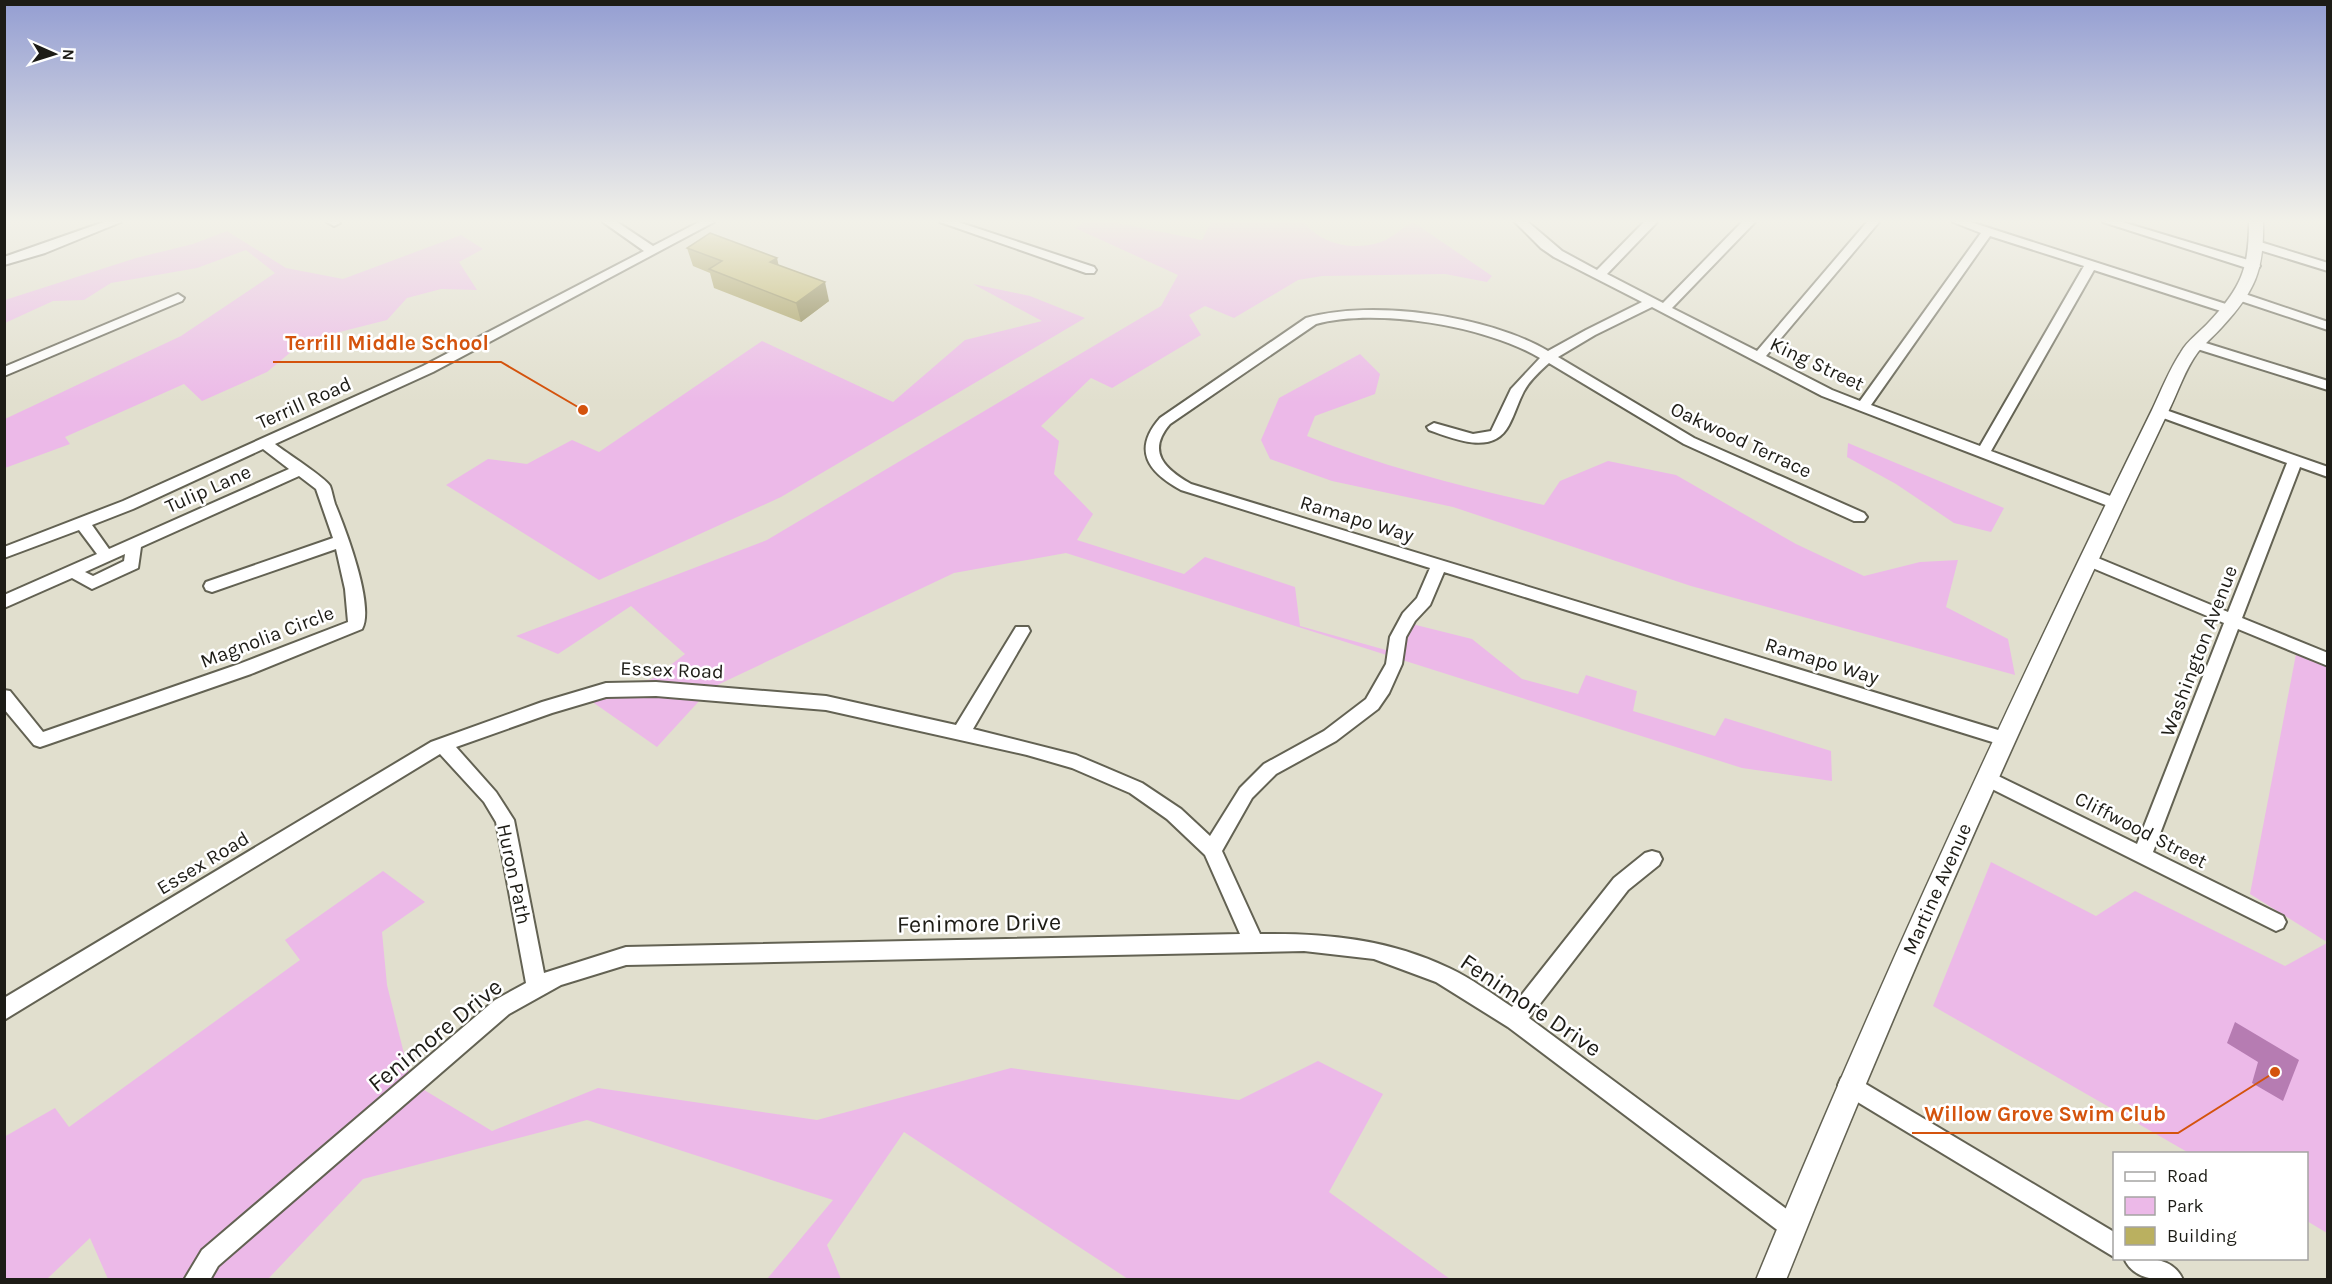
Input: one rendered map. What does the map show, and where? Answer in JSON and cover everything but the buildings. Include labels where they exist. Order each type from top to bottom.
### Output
[{"type":"main road","name":"Martine Avenue","points":[[1771,1280],[1850,1085],[2002,738],[2189,352],[2233,302],[2245,282]]},
{"type":"street","name":"Terrill Road","points":[[4,553],[82,522],[428,369],[594,282]]},
{"type":"street","name":"King Street","points":[[1610,282],[1803,382],[1862,407],[2116,504]]},
{"type":"street","points":[[1664,309],[1690,282]]},
{"type":"street","points":[[1758,358],[1822,282]]},
{"type":"street","points":[[1862,407],[1952,282]]},
{"type":"street","points":[[1983,453],[2081,282]]},
{"type":"street","points":[[2156,282],[2328,326]]},
{"type":"street","points":[[4,372],[178,298]]},
{"type":"street","points":[[1434,427],[1472,438],[1496,433],[1502,426],[1505,414],[1520,387],[1548,357],[1651,303]]},
{"type":"street","name":"Ramapo Way","points":[[1548,357],[1525,343],[1481,329],[1365,313],[1332,314],[1311,321],[1161,425],[1153,437],[1153,456],[1157,465],[1169,478],[1186,487],[2002,738]]},
{"type":"street","points":[[2196,344],[2328,386]]},
{"type":"street","name":"Oakwood Terrace","points":[[1548,357],[1689,441],[1844,508],[1859,517]]},
{"type":"street","points":[[2160,412],[2328,472]]},
{"type":"street","name":"Magnolia Circle","points":[[4,696],[40,740],[245,669],[356,625],[356,595],[342,541],[322,487],[264,443]]},
{"type":"street","name":"Washington Avenue","points":[[2142,856],[2295,461]]},
{"type":"street","name":"Tulip Lane","points":[[4,602],[300,470]]},
{"type":"street","points":[[82,522],[107,557]]},
{"type":"street","points":[[212,585],[342,541]]},
{"type":"street","points":[[73,572],[92,583],[132,564],[133,545]]},
{"type":"street","points":[[2088,560],[2328,660]]},
{"type":"street","points":[[1212,850],[1246,793],[1270,769],[1330,736],[1372,704],[1383,688],[1394,664],[1398,636],[1409,617],[1424,601],[1438,566]]},
{"type":"street","points":[[961,733],[1022,631]]},
{"type":"street","name":"Essex Road","points":[[4,1010],[443,745],[548,707],[606,690],[656,688],[826,703],[1027,748],[1076,762],[1136,788],[1174,814],[1212,850],[1254,943]]},
{"type":"street","name":"Huron Path","points":[[443,745],[489,797],[505,820],[537,987]]},
{"type":"street","name":"Cliffwood Street","points":[[1986,778],[2276,922]]},
{"type":"street","points":[[1515,1020],[1621,884],[1652,859]]},
{"type":"street","name":"Fenimore Drive","points":[[196,1280],[210,1258],[493,1015],[556,977],[626,956],[1304,942],[1374,950],[1443,975],[1515,1020],[1792,1227]]},
{"type":"street","points":[[1850,1085],[2113,1244]]},
{"type":"street","points":[[2139,1260],[2171,1280]]},
{"type":"green space","points":[[61,282],[117,282],[111,283],[84,300],[53,301],[5,323],[5,300]]},
{"type":"green space","points":[[262,282],[472,282],[477,290],[441,289],[407,298],[387,320],[304,341],[267,372],[202,401],[184,384],[65,437],[70,444],[5,468],[5,419],[181,336]]},
{"type":"green space","points":[[1174,282],[1295,282],[1234,318],[1205,306],[1189,315],[1201,335],[1112,388],[1091,378],[1041,426],[1059,441],[1054,474],[1093,514],[1077,540],[1184,574],[1205,557],[1295,587],[1300,626],[1393,652],[1404,622],[1472,639],[1522,679],[1578,694],[1586,675],[1637,691],[1633,711],[1715,736],[1725,718],[1831,751],[1832,781],[1742,768],[1066,553],[954,573],[711,688],[657,747],[581,694],[652,679],[685,654],[631,606],[558,654],[516,636],[767,540],[1161,306]]},
{"type":"green space","points":[[973,284],[1030,296],[1085,318],[781,497],[599,580],[446,485],[488,459],[527,464],[572,440],[599,452],[762,341],[893,402],[965,340],[1042,321]]},
{"type":"green space","points":[[1360,354],[1380,374],[1375,394],[1315,416],[1307,436],[1424,475],[1544,505],[1560,481],[1608,461],[1676,475],[1796,544],[1864,576],[1920,562],[1958,560],[1946,607],[2008,639],[2015,675],[1691,586],[1453,507],[1332,481],[1270,459],[1261,440],[1279,398]]},
{"type":"green space","points":[[1848,443],[2004,508],[1991,532],[1954,523],[1896,484],[1847,457]]},
{"type":"green space","points":[[2297,649],[2327,662],[2327,942],[2250,894]]},
{"type":"green space","points":[[1991,862],[2096,916],[2135,891],[2285,966],[2327,943],[2327,1233],[2308,1222],[2308,1152],[2187,1152],[1933,1006]]},
{"type":"green space","points":[[383,871],[425,902],[382,932],[387,985],[411,1082],[492,1131],[598,1088],[817,1120],[1011,1068],[1239,1100],[1318,1061],[1383,1094],[1329,1192],[1450,1279],[1128,1279],[904,1132],[827,1245],[841,1279],[767,1279],[833,1200],[587,1120],[363,1179],[268,1279],[108,1279],[90,1238],[47,1279],[5,1279],[4,1137],[55,1108],[69,1127],[300,960],[285,940]]},
{"type":"shaded area","points":[[2235,1022],[2299,1060],[2283,1101],[2252,1083],[2258,1062],[2227,1043]]},
{"type":"place","name":"Terrill Middle School","points":[[583,410]]},
{"type":"place","name":"Willow Grove Swim Club","points":[[2275,1072]]}]
